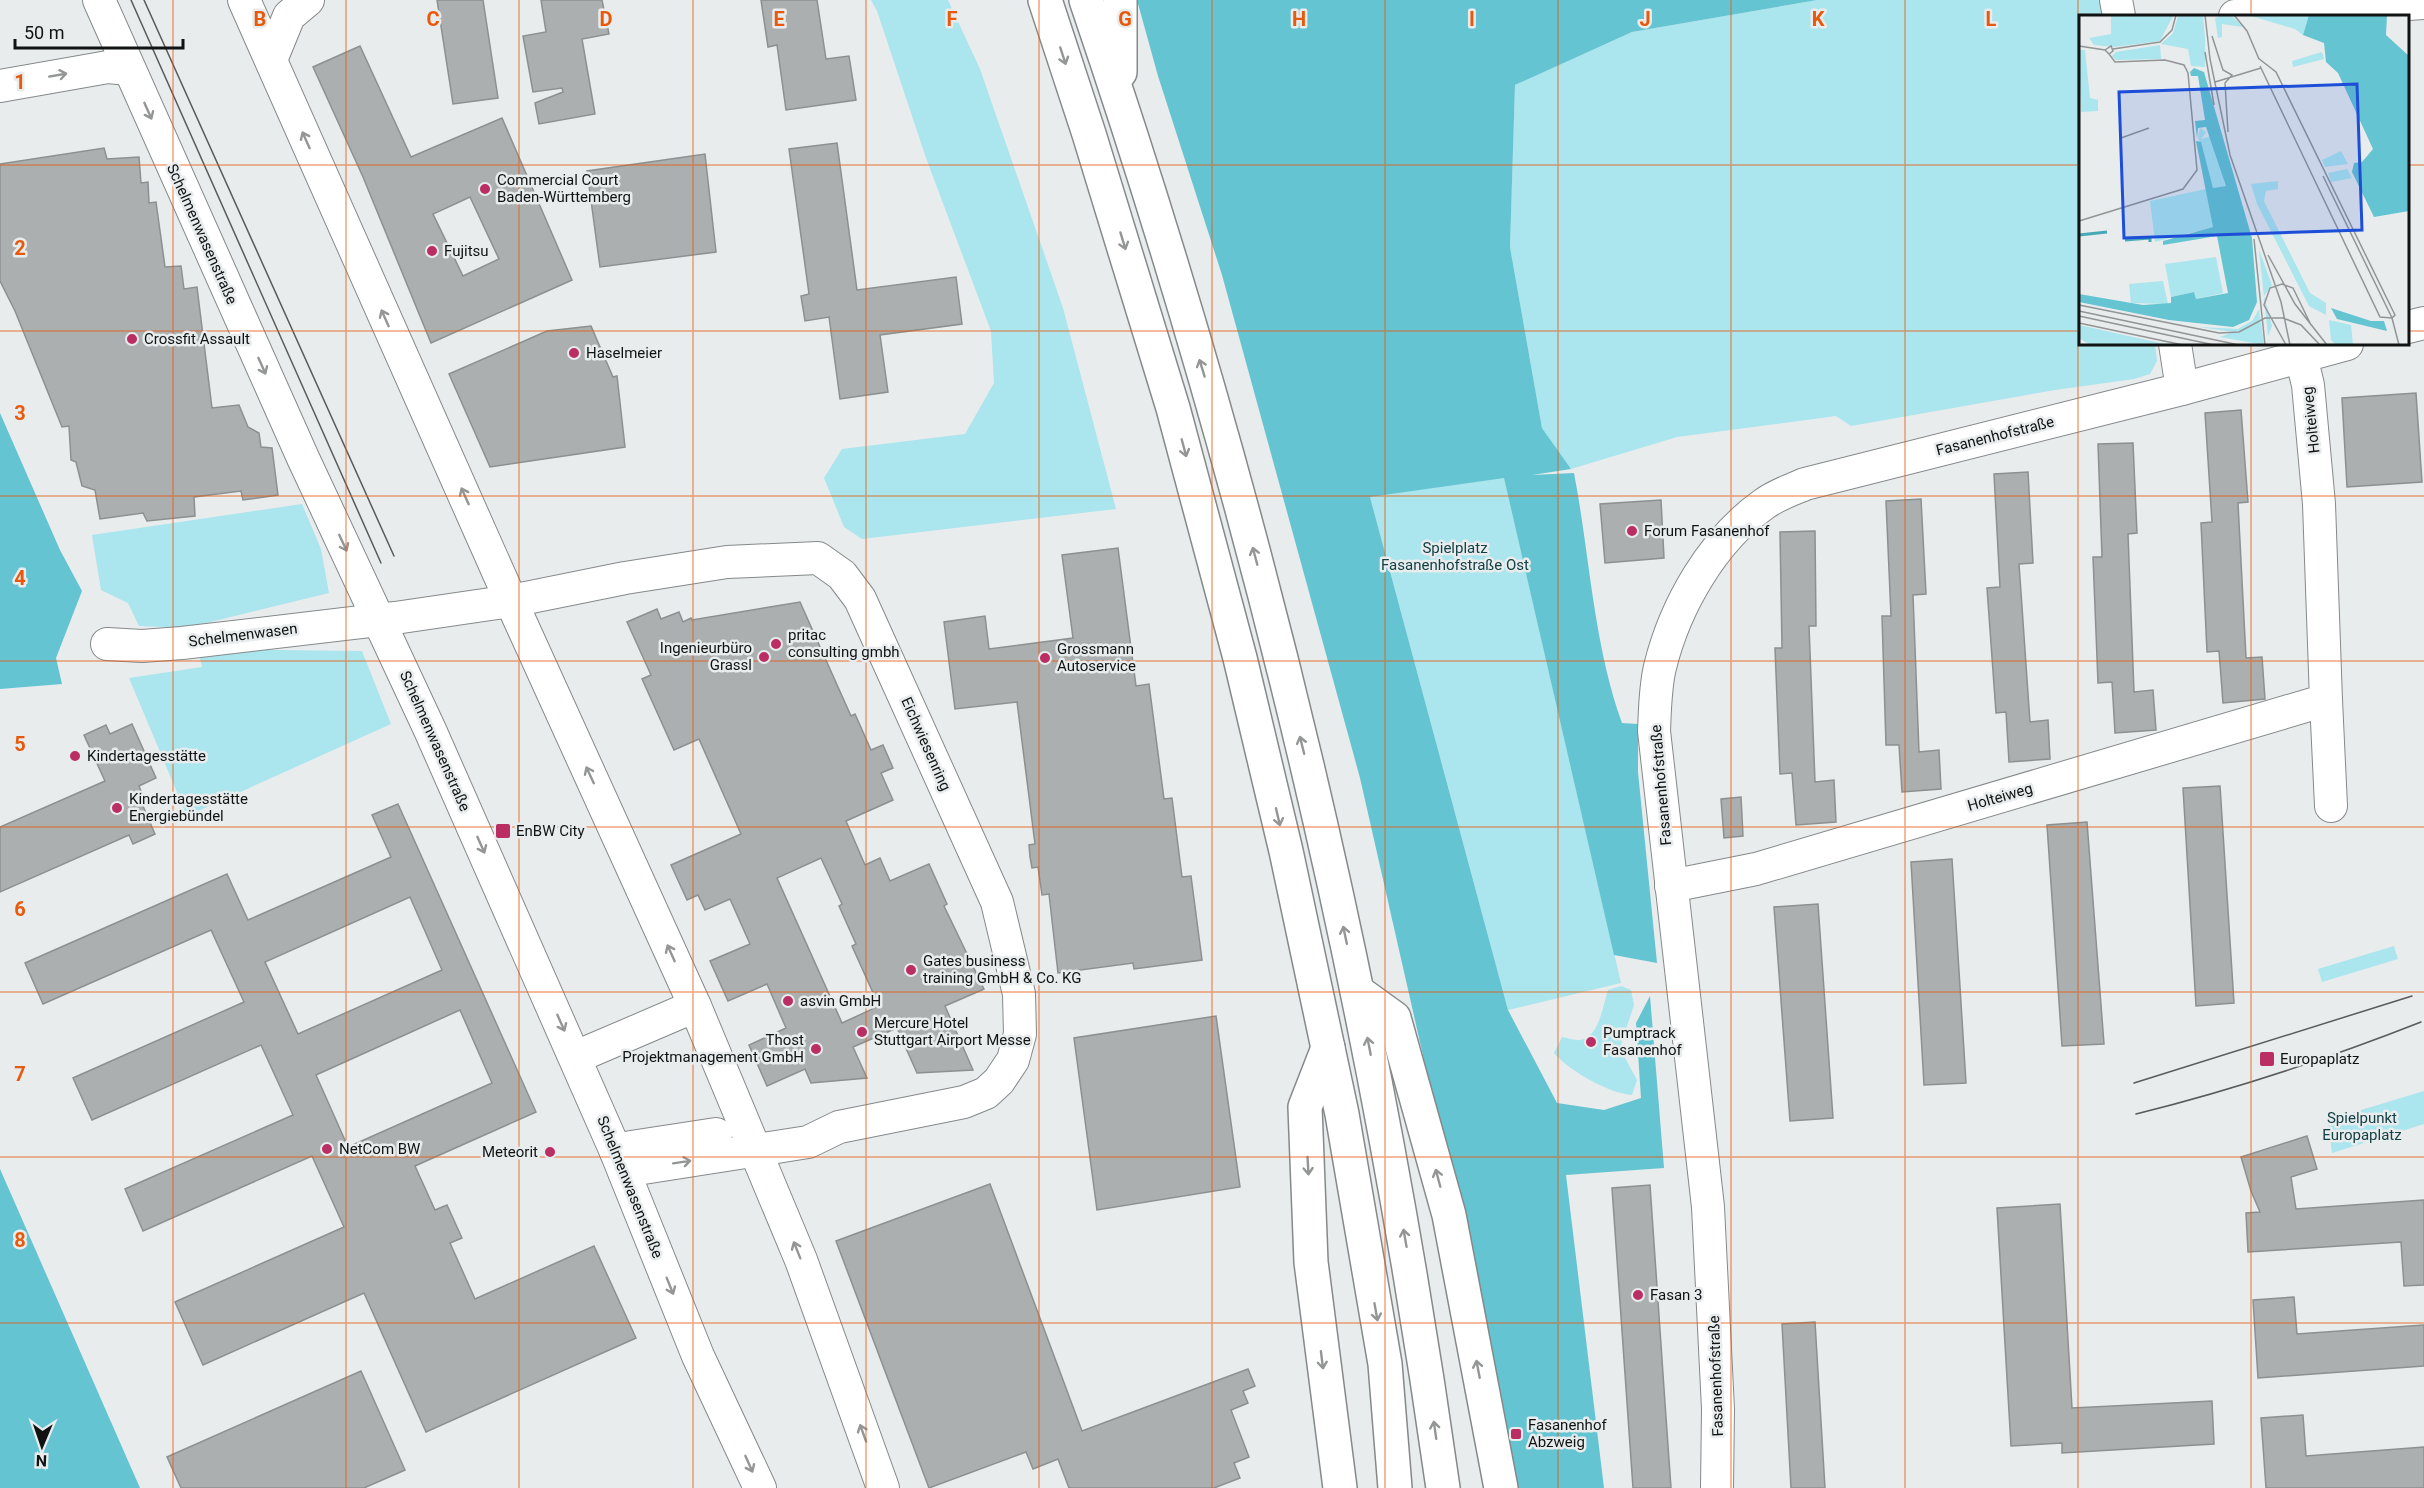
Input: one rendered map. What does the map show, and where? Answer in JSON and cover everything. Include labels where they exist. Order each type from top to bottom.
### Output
[{"type":"highway","points":[[1045,0],[1141,297],[1205,522],[1286,851],[1328,1048],[1385,1364],[1395,1488]]},
{"type":"highway","points":[[1086,0],[1119,98],[1227,452],[1297,725],[1358,992],[1412,1276],[1443,1488]]},
{"type":"highway","points":[[1119,98],[1120,0]]},
{"type":"highway","points":[[1358,992],[1394,1018],[1449,1215],[1502,1488]]},
{"type":"highway","points":[[1328,1048],[1305,1107],[1311,1262],[1340,1488]]},
{"type":"street","name":"Schelmenwasenstraße","points":[[99,0],[197,224],[405,673],[576,1057],[698,1356],[760,1488]]},
{"type":"street","points":[[244,0],[511,601],[695,1006],[801,1260],[883,1488]]},
{"type":"street","points":[[271,60],[289,16],[308,0]]},
{"type":"street","points":[[2116,0],[2119,15]]},
{"type":"street","points":[[2250,15],[2424,3]]},
{"type":"street","points":[[0,86],[108,67],[129,69]]},
{"type":"street","points":[[2409,327],[2424,323]]},
{"type":"street","points":[[2175,345],[2182,389]]},
{"type":"street","name":"Fasanenhofstraße","points":[[1717,1488],[1718,1409],[1708,1207],[1654,731],[1659,677],[1672,628],[1691,588],[1737,527],[1764,503],[1805,484],[2182,389],[2343,345]]},
{"type":"street","name":"Holteiweg","points":[[2301,356],[2308,385],[2319,504],[2331,806]]},
{"type":"street","name":"Eichwiesenring","points":[[379,620],[511,601],[625,578],[727,562],[818,558],[842,575],[860,599],[997,902],[1019,994],[1020,1034],[1013,1060],[999,1082],[986,1093],[964,1102],[839,1127],[808,1142],[751,1140],[620,1162]]},
{"type":"street","name":"Schelmenwasen","points":[[107,644],[142,646],[379,620]]},
{"type":"street","name":"Holteiweg","points":[[1671,886],[1756,869],[2326,700]]},
{"type":"street","points":[[576,1057],[695,1006]]},
{"type":"green space","points":[[871,0],[948,0],[980,69],[1063,308],[1116,509],[862,539],[844,527],[824,478],[842,449],[965,434],[994,383],[991,331],[926,158],[877,11]]},
{"type":"green space","points":[[1817,0],[2116,0],[2119,15],[2079,15],[2079,345],[2155,345],[2157,361],[2150,374],[2134,379],[2055,390],[1851,426],[1836,416],[1677,437],[1571,469],[1542,428],[1510,247],[1515,85],[1632,32]]},
{"type":"green space","name":"Spielplatz Fasanenhofstraße Ost","points":[[1504,477],[1621,983],[1508,1010],[1370,497]]},
{"type":"green space","points":[[302,504],[321,549],[329,593],[186,628],[139,626],[128,603],[101,590],[92,535]]},
{"type":"green space","points":[[198,649],[362,651],[391,724],[187,816],[129,678],[202,667]]},
{"type":"green space","points":[[2394,946],[2398,959],[2322,982],[2318,969]]},
{"type":"green space","name":"Pumptrack Fasanenhof","points":[[1621,986],[1631,990],[1634,1005],[1621,1044],[1624,1056],[1637,1080],[1632,1095],[1601,1086],[1570,1067],[1554,1053],[1562,1037],[1581,1040],[1593,1032],[1600,1019],[1608,990]]},
{"type":"green space","name":"Spielpunkt Europaplatz","points":[[2424,1091],[2424,1124],[2332,1153],[2328,1120]]},
{"type":"shaded area","points":[[1137,0],[1817,0],[1632,32],[1515,85],[1510,247],[1542,428],[1571,469],[1532,475],[1574,473],[1598,630],[1612,692],[1622,723],[1638,724],[1638,772],[1657,963],[1614,955],[1504,478],[1370,497],[1508,1010],[1557,1103],[1604,1110],[1641,1098],[1636,1023],[1650,996],[1664,1168],[1566,1175],[1604,1488],[1515,1488],[1444,1148],[1360,778],[1222,275],[1158,76]]},
{"type":"shaded area","points":[[0,413],[60,550],[82,591],[56,658],[62,684],[0,689]]},
{"type":"shaded area","points":[[0,1169],[140,1488],[0,1488]]},
{"type":"building","points":[[437,0],[483,0],[498,98],[453,104]]},
{"type":"building","points":[[541,0],[602,0],[609,34],[582,39],[595,114],[539,124],[535,103],[563,92],[562,88],[533,92],[523,36],[546,32]]},
{"type":"building","points":[[761,0],[817,0],[826,59],[849,56],[856,100],[786,110],[777,45],[768,47]]},
{"type":"building","points":[[360,46],[411,157],[502,118],[572,280],[431,343],[363,177],[313,67]],"holes":[[[470,197],[499,259],[463,276],[433,214]]]},
{"type":"building","points":[[837,143],[857,290],[956,277],[962,324],[880,335],[888,392],[840,399],[829,317],[805,321],[801,296],[809,294],[789,149]]},
{"type":"building","points":[[104,148],[107,159],[139,157],[141,183],[148,182],[149,203],[156,202],[165,267],[181,266],[184,289],[197,287],[212,408],[239,405],[248,427],[259,433],[261,447],[272,448],[278,495],[243,500],[241,491],[194,497],[195,516],[147,521],[143,513],[100,519],[95,490],[82,486],[76,462],[71,460],[69,426],[62,427],[15,311],[0,281],[0,164]]},
{"type":"building","points":[[705,154],[716,252],[600,267],[587,171]]},
{"type":"building","points":[[591,326],[613,377],[617,376],[625,447],[490,467],[449,374],[547,331]]},
{"type":"building","points":[[2416,393],[2422,482],[2347,487],[2342,398]]},
{"type":"building","points":[[2241,410],[2248,502],[2238,503],[2246,658],[2262,657],[2265,699],[2223,703],[2219,651],[2207,652],[2201,523],[2212,522],[2205,413]]},
{"type":"building","points":[[2133,443],[2137,533],[2128,534],[2134,692],[2153,690],[2156,730],[2115,733],[2112,682],[2098,683],[2093,557],[2102,557],[2098,444]]},
{"type":"building","points":[[2028,472],[2033,563],[2019,564],[2030,722],[2048,720],[2050,759],[2009,762],[2006,712],[1996,713],[1987,588],[2000,587],[1994,474]]},
{"type":"building","points":[[1921,499],[1926,594],[1913,595],[1919,752],[1939,750],[1941,789],[1902,792],[1899,745],[1886,745],[1882,616],[1891,616],[1886,501]]},
{"type":"building","name":"Forum Fasanenhof","points":[[1661,500],[1664,558],[1605,563],[1600,504]]},
{"type":"building","points":[[1815,531],[1816,626],[1809,626],[1815,782],[1834,780],[1836,822],[1796,825],[1792,773],[1780,774],[1775,648],[1782,648],[1780,532]]},
{"type":"building","points":[[1118,548],[1136,686],[1149,684],[1164,799],[1172,798],[1182,877],[1191,876],[1202,960],[1134,969],[1133,963],[1058,973],[1049,894],[1042,895],[1038,867],[1032,868],[1030,857],[1029,845],[1035,844],[1017,702],[955,709],[944,622],[985,616],[989,649],[1073,638],[1062,555]]},
{"type":"building","points":[[800,602],[851,716],[855,714],[871,750],[883,745],[893,768],[881,773],[893,800],[846,821],[865,865],[880,858],[890,881],[929,864],[947,904],[944,906],[984,989],[945,1006],[973,1070],[917,1073],[897,1028],[853,1047],[867,1078],[811,1083],[805,1069],[767,1086],[749,1045],[786,1028],[767,984],[728,1001],[710,961],[750,944],[730,899],[705,910],[698,895],[687,900],[671,865],[741,834],[699,739],[674,750],[642,679],[651,675],[627,622],[657,609],[661,619],[679,612],[683,622],[691,618],[692,620]],"holes":[[[821,858],[842,904],[839,906],[856,944],[852,946],[879,1006],[842,1023],[777,878]]]},
{"type":"building","name":"Kindertagesstätte Energiebündel","points":[[132,724],[156,778],[139,786],[146,804],[143,806],[155,834],[133,844],[129,835],[0,892],[0,827],[105,781],[84,735],[106,725],[110,734]]},
{"type":"building","points":[[2220,786],[2234,1003],[2196,1006],[2183,788]]},
{"type":"building","points":[[1741,797],[1743,836],[1724,838],[1721,799]]},
{"type":"building","points":[[398,804],[536,1112],[415,1166],[435,1210],[447,1205],[462,1238],[450,1243],[475,1299],[594,1246],[636,1338],[426,1432],[364,1293],[203,1365],[175,1302],[344,1227],[312,1156],[143,1231],[125,1189],[293,1115],[261,1045],[92,1120],[73,1078],[244,1002],[211,930],[43,1004],[25,963],[227,874],[248,920],[391,857],[372,815]],"holes":[[[410,897],[442,970],[298,1034],[265,962]],[[460,1010],[492,1083],[348,1147],[316,1075]]]},
{"type":"building","points":[[2087,822],[2104,1044],[2062,1046],[2047,825]]},
{"type":"building","points":[[1952,859],[1966,1083],[1924,1085],[1911,862]]},
{"type":"building","points":[[1818,904],[1833,1118],[1790,1121],[1774,907]]},
{"type":"building","points":[[1216,1016],[1240,1187],[1097,1210],[1074,1038]]},
{"type":"building","points":[[2307,1136],[2317,1169],[2291,1177],[2296,1209],[2424,1200],[2424,1285],[2404,1286],[2401,1242],[2248,1252],[2246,1213],[2260,1212],[2241,1157]]},
{"type":"building","points":[[990,1184],[1082,1431],[1248,1369],[1255,1386],[1243,1391],[1248,1403],[1231,1410],[1249,1457],[1234,1463],[1240,1478],[1214,1488],[1069,1488],[1058,1459],[1033,1469],[1026,1452],[929,1488],[836,1241]]},
{"type":"building","name":"Fasan 3","points":[[1650,1185],[1671,1488],[1633,1488],[1612,1188]]},
{"type":"building","points":[[2060,1204],[2072,1408],[2212,1401],[2214,1444],[2062,1453],[2062,1443],[2011,1446],[1997,1208]]},
{"type":"building","points":[[2294,1297],[2297,1334],[2424,1325],[2424,1366],[2258,1378],[2253,1300]]},
{"type":"building","points":[[1815,1322],[1825,1488],[1791,1488],[1782,1324]]},
{"type":"building","points":[[361,1371],[405,1470],[364,1488],[181,1488],[167,1457]]},
{"type":"building","points":[[2303,1415],[2306,1456],[2424,1447],[2424,1488],[2266,1488],[2261,1418]]},
{"type":"tram line","points":[[131,0],[381,563]]},
{"type":"tram line","points":[[144,0],[394,556]]},
{"type":"tram line","points":[[2134,1083],[2412,996]]},
{"type":"tram line","points":[[2136,1114],[2280,1073],[2421,1022]]},
{"type":"place","name":"Commercial Court Baden-Württemberg","points":[[485,189]]},
{"type":"place","name":"Fujitsu","points":[[432,251]]},
{"type":"place","name":"Crossfit Assault","points":[[132,339]]},
{"type":"place","name":"Haselmeier","points":[[574,353]]},
{"type":"place","name":"Forum Fasanenhof","points":[[1632,531]]},
{"type":"place","name":"pritac consulting gmbh","points":[[776,644]]},
{"type":"place","name":"Ingenieurbüro Grassl","points":[[764,657]]},
{"type":"place","name":"Grossmann Autoservice","points":[[1045,658]]},
{"type":"place","name":"Kindertagesstätte","points":[[75,756]]},
{"type":"place","name":"Kindertagesstätte Energiebündel","points":[[117,808]]},
{"type":"place","name":"EnBW City","points":[[503,831]]},
{"type":"place","name":"Gates business training GmbH & Co. KG","points":[[911,970]]},
{"type":"place","name":"asvin GmbH","points":[[788,1001]]},
{"type":"place","name":"Mercure Hotel Stuttgart Airport Messe","points":[[862,1032]]},
{"type":"place","name":"Pumptrack Fasanenhof","points":[[1591,1042]]},
{"type":"place","name":"Thost Projektmanagement GmbH","points":[[816,1049]]},
{"type":"place","name":"Europaplatz","points":[[2267,1059]]},
{"type":"place","name":"NetCom BW","points":[[327,1149]]},
{"type":"place","name":"Meteorit","points":[[550,1152]]},
{"type":"place","name":"Fasan 3","points":[[1638,1295]]},
{"type":"place","name":"Fasanenhof Abzweig","points":[[1516,1434]]}]
